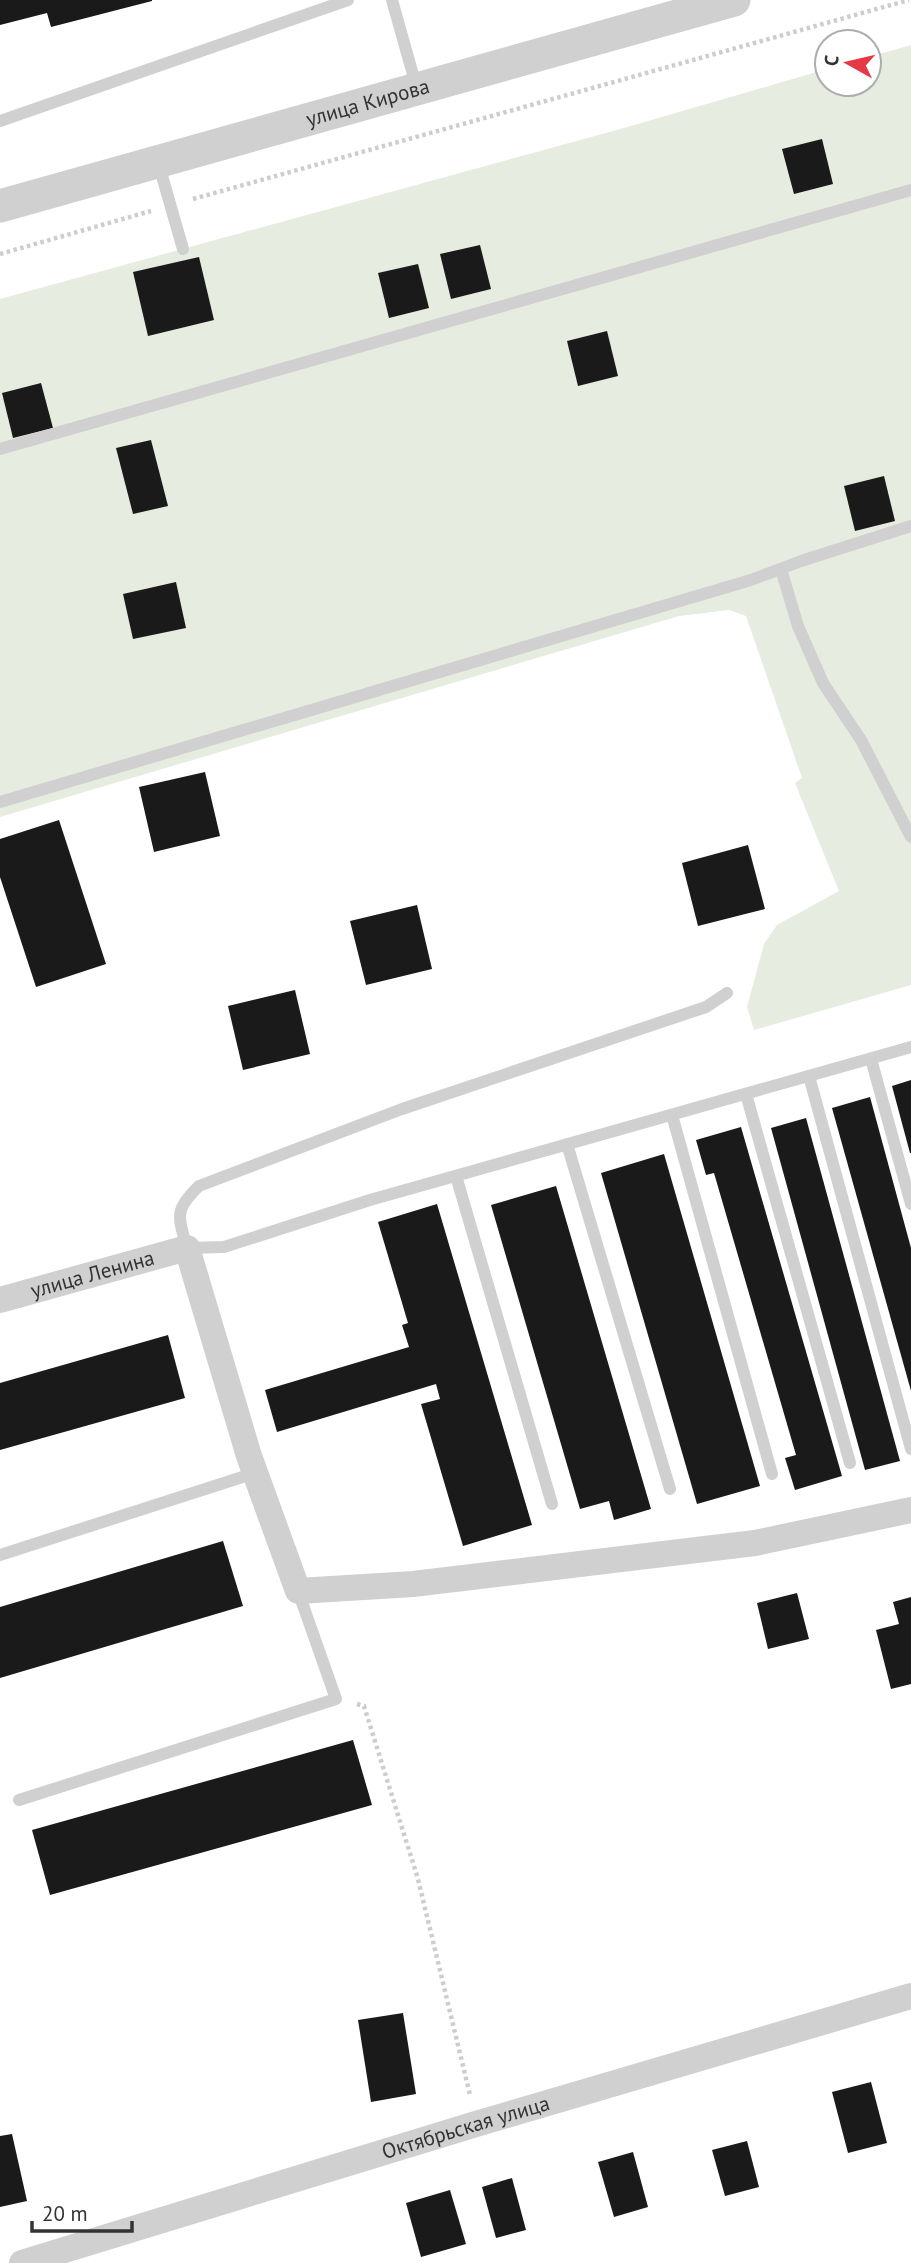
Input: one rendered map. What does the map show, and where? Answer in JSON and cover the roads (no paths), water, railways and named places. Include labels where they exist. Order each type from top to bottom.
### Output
[{"type":"street","name":"улица Кирова","points":[[0,206],[734,0]]},
{"type":"street","name":"улица Ленина","points":[[0,1300],[187,1248]]},
{"type":"street","points":[[187,1248],[256,1473],[298,1591],[413,1584],[755,1543],[911,1510]]},
{"type":"street","name":"Октябрьская улица","points":[[22,2263],[476,2124],[911,1996]]},
{"type":"lane","points":[[0,121],[348,0]]},
{"type":"lane","points":[[392,0],[417,89]]},
{"type":"lane","points":[[158,162],[183,249]]},
{"type":"lane","points":[[0,449],[911,190]]},
{"type":"lane","points":[[0,802],[724,588],[911,526]]},
{"type":"lane","points":[[780,569],[798,626],[823,682],[861,740],[911,837]]},
{"type":"lane","points":[[727,993],[706,1007],[402,1110],[200,1186],[183,1201],[178,1217],[187,1248],[224,1247],[370,1200],[911,1047]]},
{"type":"lane","points":[[871,1059],[911,1204]]},
{"type":"lane","points":[[809,1076],[911,1449]]},
{"type":"lane","points":[[746,1094],[850,1464]]},
{"type":"lane","points":[[672,1115],[772,1474]]},
{"type":"lane","points":[[567,1144],[670,1489]]},
{"type":"lane","points":[[456,1176],[552,1504]]},
{"type":"lane","points":[[0,1555],[256,1473]]},
{"type":"lane","points":[[19,1800],[336,1699],[298,1591]]}]
